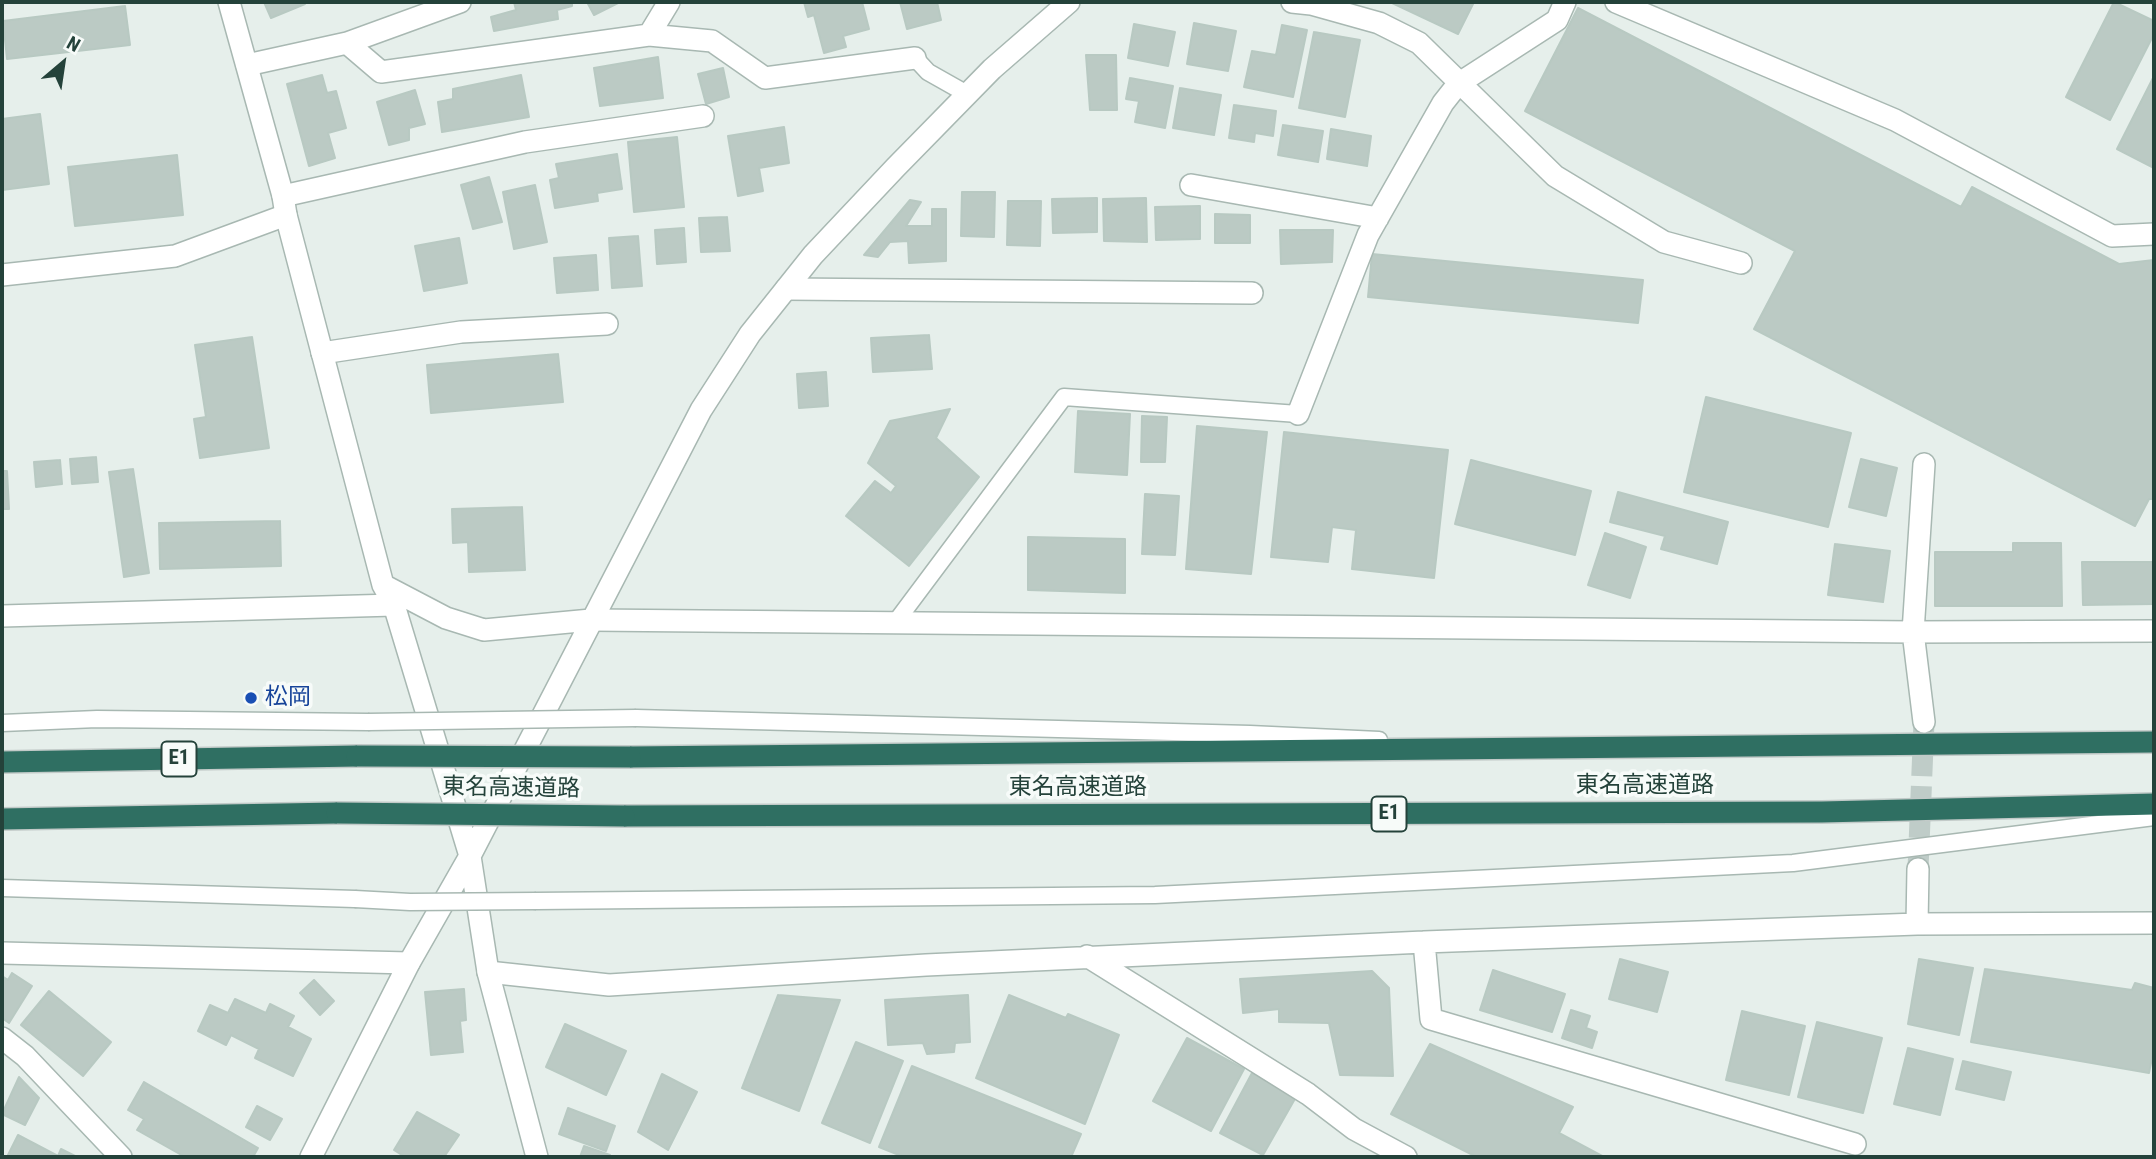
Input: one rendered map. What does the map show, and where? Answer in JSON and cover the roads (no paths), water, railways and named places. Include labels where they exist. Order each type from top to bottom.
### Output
[{"type":"highway","name":"東名高速道路","points":[[2,762],[357,756],[630,757],[2154,743]]},
{"type":"highway","name":"東名高速道路","points":[[2,819],[337,813],[624,816],[1822,812],[2154,804]]},
{"type":"street","points":[[229,2],[383,585],[394,605],[470,856],[488,972],[537,1157]]},
{"type":"street","points":[[247,65],[347,43],[460,2]]},
{"type":"street","points":[[649,35],[669,2]]},
{"type":"street","points":[[311,1157],[409,963],[470,856],[701,410],[750,334],[813,255],[967,94],[1069,2]]},
{"type":"street","points":[[1292,2],[1311,4],[1378,23],[1419,43],[1555,176],[1664,242],[1741,263]]},
{"type":"street","points":[[1298,414],[1368,235],[1443,103],[1458,84],[1557,20],[1565,2]]},
{"type":"street","points":[[1616,2],[1655,10],[1895,120],[2112,236],[2154,234]]},
{"type":"street","points":[[347,43],[381,72],[649,35],[712,41],[765,78],[915,58]]},
{"type":"street","points":[[2,275],[175,256],[284,206],[525,142],[703,116]]},
{"type":"street","points":[[1191,186],[1378,218]]},
{"type":"street","points":[[786,289],[1252,293]]},
{"type":"street","points":[[322,353],[461,332],[607,324]]},
{"type":"street","points":[[1924,464],[1913,632],[1924,722]]},
{"type":"street","points":[[383,585],[446,618],[484,630],[591,620],[1913,632],[2154,631]]},
{"type":"street","points":[[2,616],[394,605]]},
{"type":"street","points":[[1917,924],[1918,869]]},
{"type":"street","points":[[488,972],[609,985],[1087,956],[1424,942],[1917,924],[2154,923]]},
{"type":"street","points":[[1424,942],[1431,1019],[1855,1144]]},
{"type":"street","points":[[2,953],[409,963]]},
{"type":"street","points":[[1087,956],[1308,1094],[1354,1129],[1406,1157]]},
{"type":"street","points":[[2,1038],[25,1056],[121,1157]]},
{"type":"lane","points":[[915,58],[928,72],[967,94]]},
{"type":"lane","points":[[895,623],[1064,397],[1298,414]]},
{"type":"lane","points":[[2,723],[97,719],[368,722],[636,718],[1251,734],[1554,749]]},
{"type":"lane","points":[[2,888],[410,902],[1156,895],[1793,863],[2154,817]]},
{"type":"tunnel","points":[[1918,869],[1924,722]]},
{"type":"place","name":"松岡","points":[[251,698]]}]
